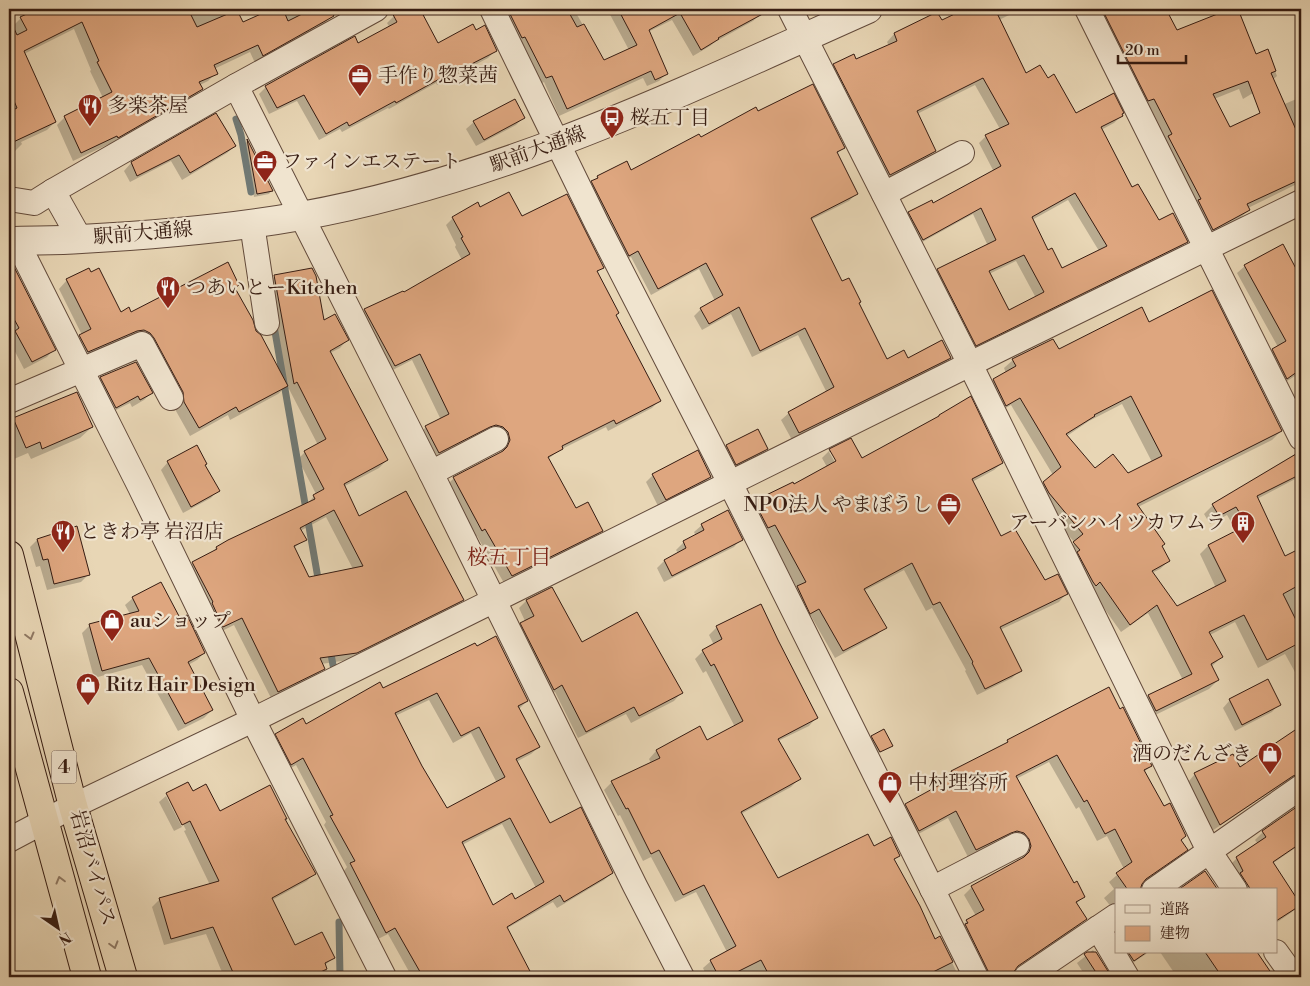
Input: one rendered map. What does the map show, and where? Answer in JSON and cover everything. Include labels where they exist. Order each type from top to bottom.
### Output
[{"type":"highway","name":"岩沼バイパス","points":[[9,555],[74,806],[123,977]]},
{"type":"highway","name":"岩沼バイパス","points":[[9,692],[87,977]]},
{"type":"street","points":[[9,199],[34,203],[236,86],[376,9]]},
{"type":"street","points":[[492,9],[597,224],[730,483],[976,977]]},
{"type":"street","points":[[790,9],[970,364],[1209,851],[1234,888]]},
{"type":"street","name":"駅前大通線","points":[[12,240],[80,239],[252,224],[302,216],[419,189],[559,143],[705,83],[868,9]]},
{"type":"street","points":[[1087,9],[1301,438]]},
{"type":"street","points":[[236,86],[496,601],[635,886],[682,977]]},
{"type":"street","points":[[884,194],[962,153]]},
{"type":"street","points":[[53,191],[80,239]]},
{"type":"street","points":[[9,840],[74,806],[496,601],[970,364],[1301,202]]},
{"type":"street","points":[[252,224],[267,323]]},
{"type":"street","points":[[12,240],[82,371],[253,720],[384,977]]},
{"type":"street","points":[[9,401],[142,344],[171,398]]},
{"type":"street","points":[[431,473],[496,439]]},
{"type":"street","points":[[1157,888],[1301,787]]},
{"type":"street","points":[[932,888],[1017,845]]},
{"type":"street","points":[[1026,977],[1107,922],[1115,944]]},
{"type":"street","points":[[1119,954],[1127,977]]},
{"type":"street","points":[[1277,954],[1294,977]]},
{"type":"building","points":[[38,9],[188,9],[197,27],[237,10],[243,22],[272,9],[283,9],[288,21],[312,9],[330,9],[334,16],[263,56],[258,45],[214,65],[218,74],[199,82],[203,89],[118,138],[117,136],[81,153],[64,116],[112,92],[97,62],[99,61],[82,22],[24,51],[56,122],[9,144],[9,112],[17,108],[9,89],[9,17],[17,35],[27,30],[20,17]]},
{"type":"building","points":[[390,9],[420,9],[438,43],[473,24],[476,30],[485,25],[497,51],[443,77],[396,103],[395,101],[349,126],[347,122],[326,134],[304,95],[277,108],[265,86],[355,36],[358,43],[397,22]]},
{"type":"building","points":[[514,9],[567,9],[577,27],[584,24],[604,60],[637,45],[618,9],[772,9],[718,38],[701,50],[680,13],[649,30],[668,74],[655,80],[651,71],[567,109],[552,76],[546,78],[525,37],[522,38],[509,12]]},
{"type":"building","points":[[965,9],[995,9],[1026,73],[1040,65],[1048,78],[1054,74],[1076,113],[1114,93],[1124,113],[1122,114],[1123,116],[1101,127],[1132,187],[1138,184],[1159,220],[1173,213],[1188,242],[976,346],[937,269],[996,240],[981,208],[923,240],[908,212],[932,200],[933,203],[1001,166],[985,135],[1009,124],[983,78],[917,111],[936,151],[890,175],[833,64],[854,54],[856,59],[897,41],[894,33],[937,12],[942,20]],"holes":[[[1075,193],[1107,246],[1062,268],[1052,248],[1048,250],[1032,217]],[[1024,255],[1044,292],[1009,310],[989,271]]]},
{"type":"building","points":[[1102,9],[1166,9],[1177,30],[1230,9],[1238,9],[1256,54],[1268,49],[1276,71],[1271,73],[1301,141],[1301,179],[1247,204],[1250,210],[1213,230],[1198,200],[1201,199],[1168,136],[1172,134],[1154,99],[1148,101]],"holes":[[[1248,81],[1260,113],[1230,127],[1213,94]]]},
{"type":"building","points":[[813,84],[845,148],[837,152],[858,194],[811,218],[842,281],[849,278],[861,302],[859,303],[887,359],[904,350],[908,358],[942,340],[951,358],[799,433],[788,412],[834,387],[805,328],[760,351],[739,307],[709,324],[700,308],[723,295],[706,263],[658,289],[638,251],[629,256],[591,181],[627,161],[631,170],[699,134],[701,137],[756,107],[758,111]]},
{"type":"building","points":[[515,99],[525,118],[484,140],[473,121]]},
{"type":"building","points":[[216,113],[236,146],[190,173],[179,155],[137,176],[131,162]]},
{"type":"building","points":[[247,139],[273,191],[257,194]]},
{"type":"building","points":[[509,192],[522,216],[567,194],[604,268],[597,271],[619,313],[616,315],[661,401],[616,424],[614,420],[562,446],[563,449],[548,457],[576,508],[588,502],[603,531],[512,576],[485,529],[482,531],[453,477],[503,451],[510,440],[508,432],[503,427],[496,425],[439,453],[425,426],[449,414],[420,354],[395,366],[364,309],[404,292],[470,254],[452,217],[478,202],[480,207]]},
{"type":"building","points":[[1283,244],[1301,278],[1301,369],[1287,379],[1272,349],[1286,341],[1244,265]]},
{"type":"building","points":[[9,257],[56,350],[32,362],[15,331],[19,328],[9,310]]},
{"type":"building","points":[[228,262],[239,285],[235,288],[253,320],[256,331],[261,335],[288,386],[239,412],[236,407],[199,428],[184,402],[183,392],[150,333],[144,330],[137,331],[88,352],[79,335],[91,329],[66,279],[89,268],[91,272],[99,268],[121,312],[129,307],[131,312]]},
{"type":"building","points":[[312,268],[316,276],[324,320],[335,314],[349,340],[330,351],[388,460],[344,484],[359,516],[406,491],[464,600],[357,653],[320,658],[325,669],[278,692],[242,618],[223,627],[213,602],[192,562],[217,549],[216,547],[228,540],[315,499],[313,495],[324,489],[304,451],[326,439],[297,382],[294,384],[274,275]],"holes":[[[334,510],[363,566],[309,577],[294,546],[307,540],[300,528]]]},
{"type":"building","points":[[1212,290],[1282,431],[1137,504],[1165,544],[1162,546],[1170,561],[1152,571],[1177,606],[1226,581],[1208,545],[1247,525],[1236,507],[1219,516],[1212,504],[1296,454],[1301,465],[1301,474],[1257,496],[1285,556],[1301,548],[1301,584],[1283,594],[1301,630],[1301,642],[1267,660],[1244,615],[1209,632],[1223,657],[1211,664],[1219,680],[1156,711],[1148,695],[1192,674],[1157,605],[1130,625],[1100,582],[1096,586],[1093,582],[1077,552],[1080,550],[1073,542],[1083,534],[1049,493],[1043,482],[1061,467],[1020,398],[1006,406],[993,379],[1016,366],[1012,359],[1053,339],[1059,349],[1142,307],[1149,322]],"holes":[[[1131,396],[1162,456],[1128,473],[1113,454],[1095,468],[1066,434],[1094,415]]]},
{"type":"building","points":[[136,362],[153,393],[140,400],[138,396],[116,408],[100,377]]},
{"type":"building","points":[[77,392],[93,427],[42,449],[40,442],[26,448],[13,418]]},
{"type":"building","points":[[971,396],[1003,463],[972,479],[1001,536],[1015,529],[1045,580],[1058,574],[1068,594],[1000,627],[1022,671],[985,689],[973,662],[940,602],[933,605],[912,563],[864,589],[887,628],[843,651],[819,609],[810,614],[797,586],[806,582],[775,525],[768,528],[754,501],[793,482],[794,484],[836,461],[829,449],[851,438],[862,458],[939,416]]},
{"type":"building","points":[[758,429],[768,449],[736,465],[726,445]]},
{"type":"building","points":[[197,445],[207,464],[205,465],[220,491],[191,507],[167,461]]},
{"type":"building","points":[[698,450],[711,477],[666,500],[652,474]]},
{"type":"building","points":[[728,510],[743,540],[672,576],[664,560],[686,548],[683,541],[704,530],[701,524]]},
{"type":"building","points":[[77,526],[90,575],[54,584],[48,559],[43,560],[37,539]]},
{"type":"building","points":[[161,582],[180,618],[187,615],[205,653],[188,662],[213,710],[185,724],[149,658],[102,671],[89,624],[139,611],[132,597]]},
{"type":"building","points":[[552,587],[582,642],[637,612],[683,693],[639,716],[634,707],[586,732],[562,685],[554,690],[520,623],[534,616],[526,600]]},
{"type":"building","points":[[761,604],[818,718],[778,739],[801,779],[741,812],[778,878],[868,834],[874,846],[891,837],[900,856],[894,859],[920,906],[935,939],[940,936],[953,962],[923,977],[770,977],[761,960],[727,977],[719,977],[710,960],[736,946],[704,885],[683,895],[659,850],[651,854],[628,808],[626,809],[611,781],[660,758],[656,750],[700,726],[707,740],[743,721],[714,664],[711,666],[702,650],[722,639],[716,626]]},
{"type":"building","points":[[496,636],[528,701],[518,706],[540,747],[516,759],[550,823],[581,807],[613,873],[564,902],[560,895],[507,927],[533,977],[423,977],[395,928],[386,933],[350,863],[355,861],[330,816],[333,815],[303,758],[291,765],[275,734],[303,718],[306,724],[380,682],[383,688],[475,643],[477,646]],"holes":[[[437,693],[461,736],[479,727],[505,777],[447,808],[422,766],[395,713]],[[510,818],[544,882],[515,899],[512,893],[493,905],[462,842]]]},
{"type":"building","points":[[1268,679],[1281,705],[1242,725],[1229,699]]},
{"type":"building","points":[[1109,687],[1120,709],[1123,707],[1152,766],[1144,770],[1164,806],[1170,803],[1186,836],[1181,840],[1188,850],[1146,879],[1141,888],[1127,888],[1116,873],[1132,862],[1115,829],[1105,834],[1087,800],[1084,802],[1057,755],[1016,776],[1074,883],[1077,881],[1085,897],[1076,902],[1087,919],[1018,966],[1007,977],[990,977],[965,924],[968,923],[966,920],[984,910],[971,886],[1024,857],[1029,852],[1031,846],[1029,839],[1024,833],[1017,831],[976,850],[956,811],[919,831],[905,804],[954,777],[951,771],[1008,742],[1007,740]]},
{"type":"building","points":[[1301,726],[1301,773],[1293,776],[1220,825],[1194,773],[1233,754],[1240,767]]},
{"type":"building","points":[[884,729],[893,746],[880,752],[871,736]]},
{"type":"building","points":[[188,782],[193,791],[206,784],[220,811],[270,785],[287,819],[285,819],[316,874],[272,898],[295,945],[322,932],[335,958],[325,963],[327,969],[310,977],[235,977],[213,927],[171,939],[159,898],[219,881],[190,821],[182,825],[166,793]]},
{"type":"building","points":[[1301,804],[1301,843],[1273,862],[1301,905],[1278,920],[1278,888],[1250,888],[1240,873],[1243,871],[1236,857],[1266,837],[1262,831]]},
{"type":"building","points":[[1205,871],[1217,888],[1181,888]]},
{"type":"building","points":[[1096,952],[1111,976],[1099,977],[1084,954]]},
{"type":"building","points":[[1129,954],[1144,954],[1134,961]]},
{"type":"building","points":[[1206,954],[1258,954],[1274,977],[1222,977]]},
{"type":"waterway","points":[[236,119],[241,135],[251,192]]},
{"type":"waterway","points":[[274,326],[319,584]]},
{"type":"waterway","points":[[330,649],[333,665]]},
{"type":"waterway","points":[[339,922],[340,977]]},
{"type":"place","name":"手作り惣菜茜","points":[[360,97]]},
{"type":"place","name":"多楽茶屋","points":[[90,127]]},
{"type":"place","name":"桜五丁目","points":[[612,139]]},
{"type":"place","name":"ファインエステート","points":[[265,183]]},
{"type":"place","name":"つあいとーKitchen","points":[[168,309]]},
{"type":"place","name":"NPO法人 やまぼうし","points":[[949,526]]},
{"type":"place","name":"アーバンハイツカワムラ","points":[[1243,544]]},
{"type":"place","name":"ときわ亭 岩沼店","points":[[63,553]]},
{"type":"place","name":"auショップ","points":[[112,642]]},
{"type":"place","name":"Ritz Hair Design","points":[[88,706]]},
{"type":"place","name":"酒のだんざき","points":[[1270,775]]},
{"type":"place","name":"中村理容所","points":[[890,804]]},
{"type":"district","name":"桜五丁目","points":[[509,558]]}]
